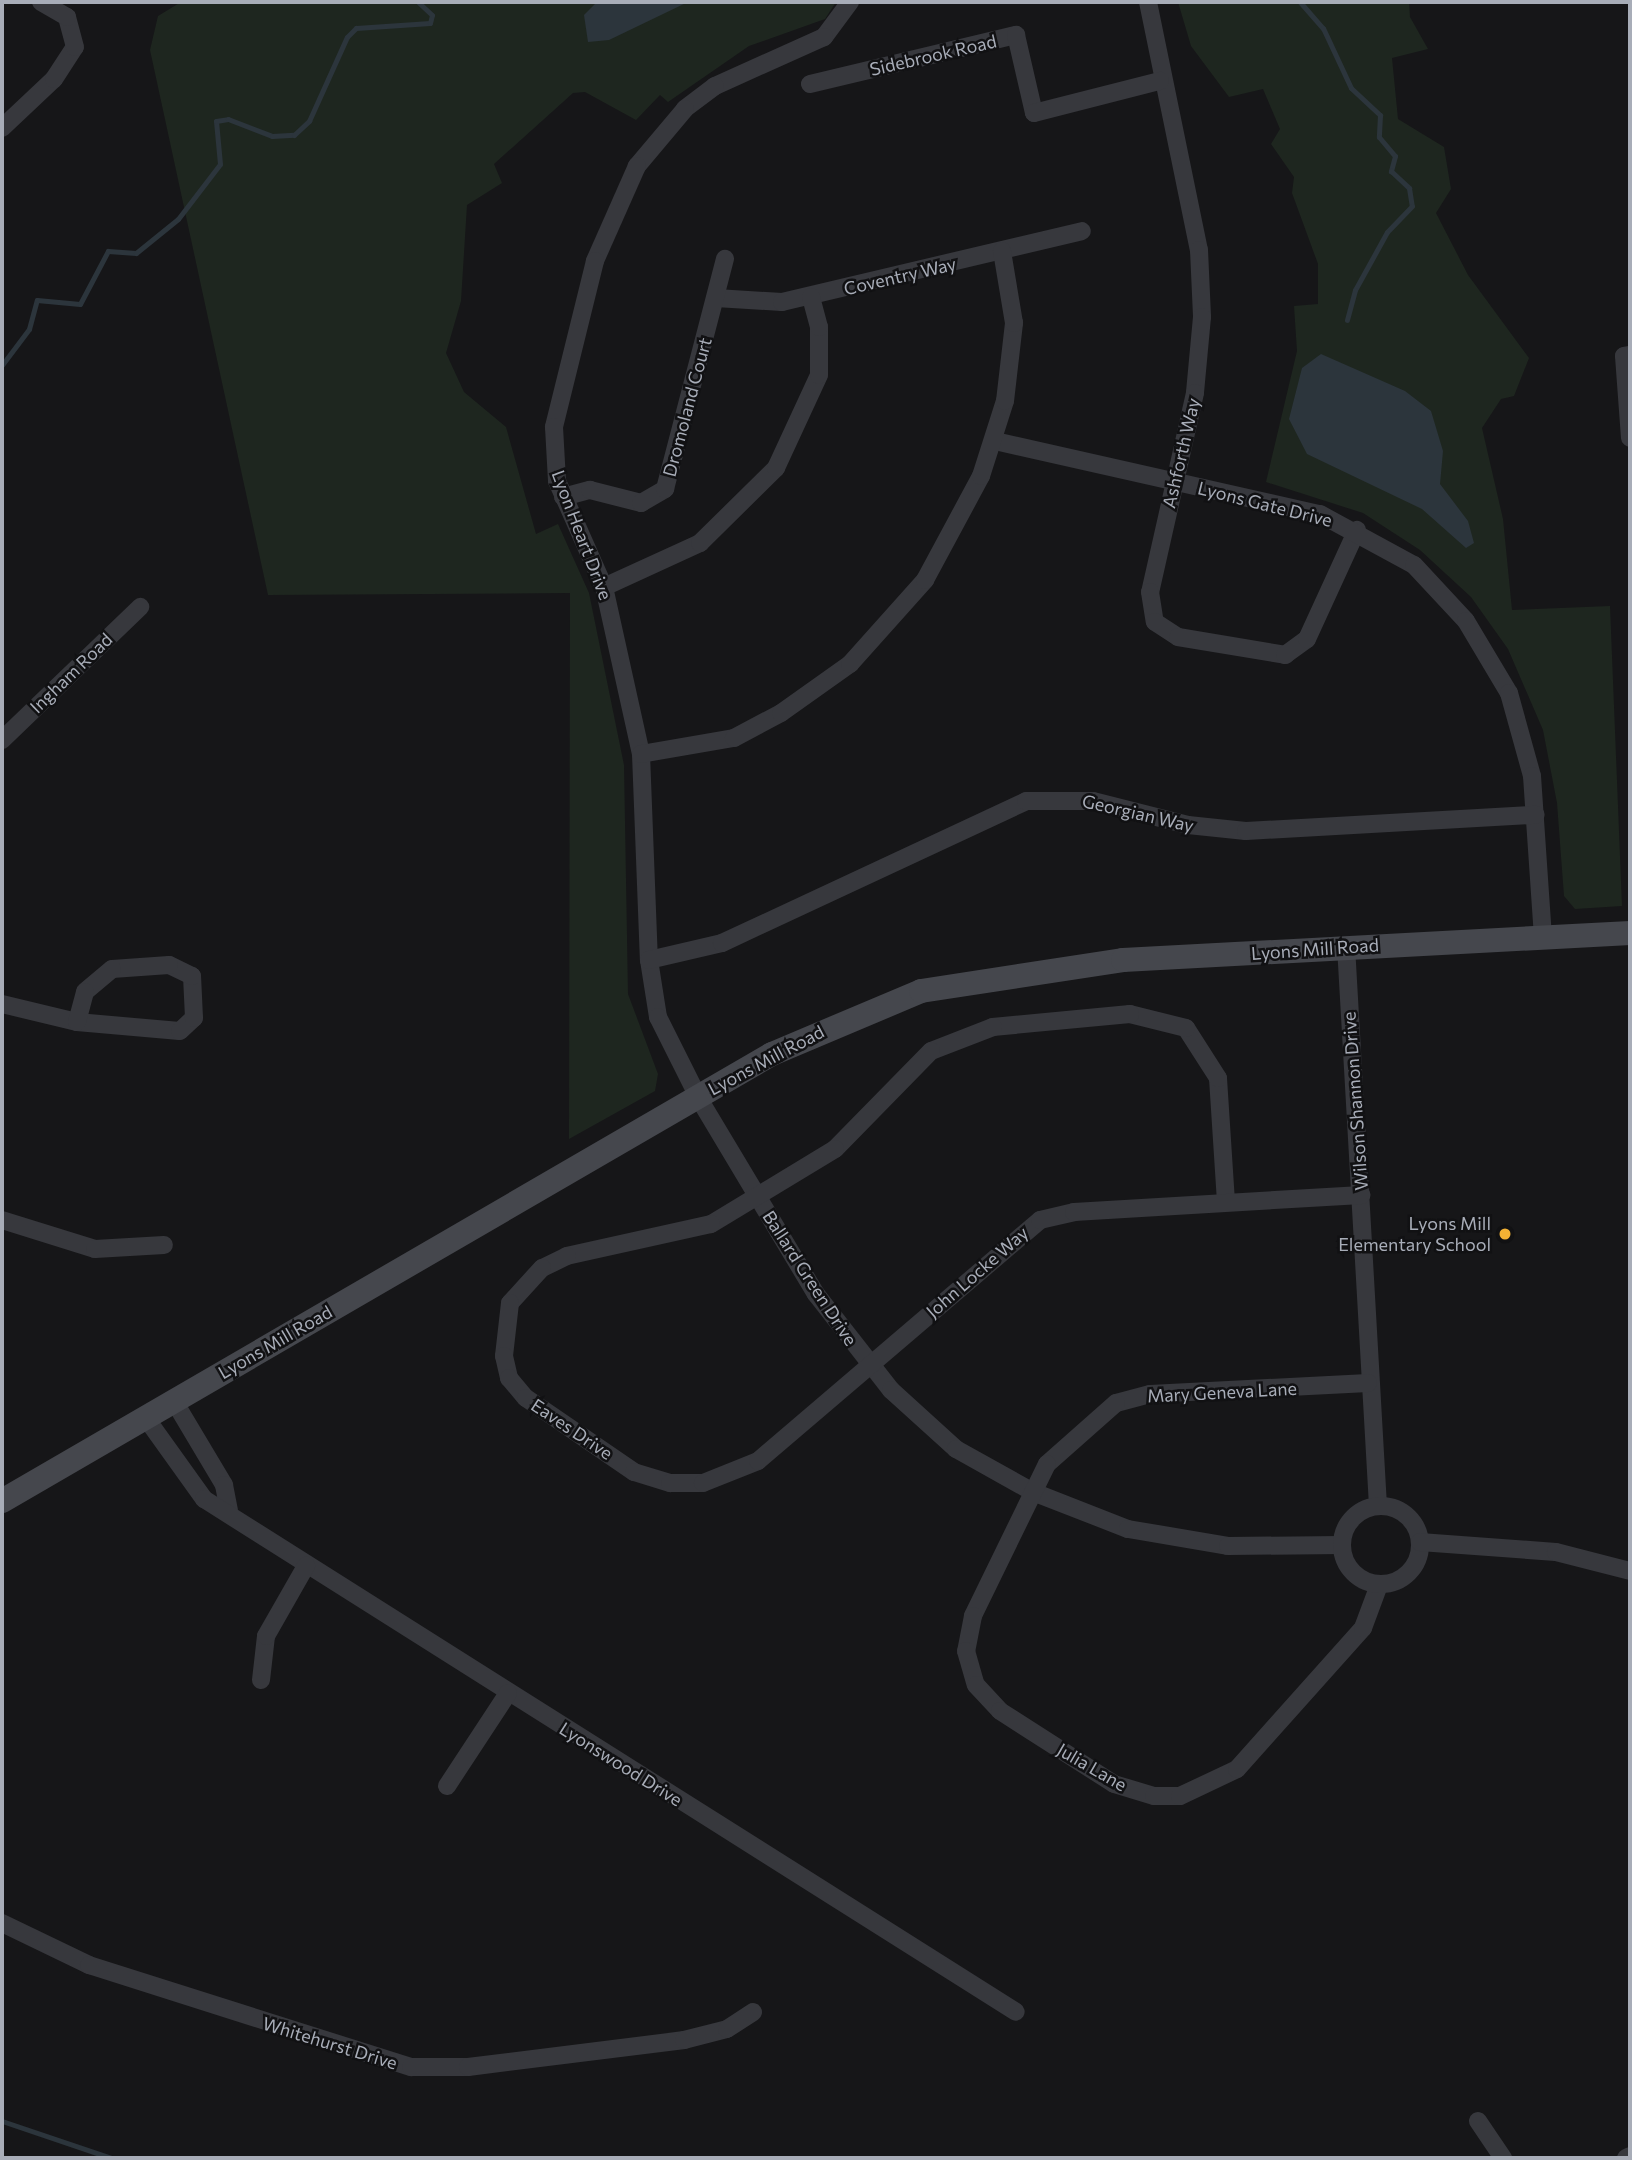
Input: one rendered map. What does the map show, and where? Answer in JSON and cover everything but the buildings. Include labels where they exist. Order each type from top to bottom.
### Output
[{"type":"main road","name":"Lyons Mill Road","points":[[2,1501],[698,1097],[853,1016],[968,980],[1123,960],[1346,946],[1630,933]]},
{"type":"street","points":[[2,128],[54,79],[75,47],[67,17],[41,2]]},
{"type":"street","name":"Lyon Heart Drive","points":[[698,1097],[658,1017],[649,960],[641,754],[604,587],[563,497],[554,427],[595,261],[619,195],[685,109],[715,86],[824,37],[850,2]]},
{"type":"street","name":"Ashforth Way","points":[[1148,2],[1160,81],[1202,286],[1201,352],[1150,592],[1155,622],[1178,637],[1269,657],[1297,649],[1307,639],[1357,530]]},
{"type":"street","name":"Sidebrook Road","points":[[810,84],[1016,35],[1034,113],[1160,81]]},
{"type":"street","name":"Coventry Way","points":[[716,298],[763,305],[811,297],[1082,232]]},
{"type":"street","points":[[641,754],[734,737],[781,713],[850,664],[902,610],[947,547],[995,441],[1014,323],[1002,251]]},
{"type":"street","name":"Dromoland Court","points":[[563,497],[590,490],[641,503],[660,497],[725,259]]},
{"type":"street","points":[[604,587],[645,573],[700,543],[776,468],[819,375],[820,327],[811,297]]},
{"type":"street","points":[[1630,355],[1624,356],[1630,438]]},
{"type":"street","name":"Lyons Gate Drive","points":[[995,441],[1284,505],[1357,530],[1442,592],[1490,655],[1521,730],[1536,815],[1543,937]]},
{"type":"street","name":"Ingham Road","points":[[2,740],[140,607]]},
{"type":"street","name":"Georgian Way","points":[[649,960],[722,943],[1026,801],[1079,799],[1246,831],[1536,815]]},
{"type":"street","name":"Wilson Shannon Drive","points":[[1346,946],[1361,1195],[1368,1384],[1378,1506]]},
{"type":"street","points":[[2,1004],[77,1022],[180,1031],[194,1018],[192,976],[169,965],[112,969],[85,992],[77,1022]]},
{"type":"street","name":"Eaves Drive","points":[[869,1365],[758,1461],[722,1479],[686,1484],[634,1472],[526,1398],[509,1378],[503,1322],[520,1287],[542,1268],[567,1256],[695,1231],[758,1196],[850,1137],[910,1065],[951,1040],[1017,1023],[1130,1014],[1186,1028],[1212,1062],[1221,1099],[1226,1202]]},
{"type":"street","name":"Ballard Green Drive","points":[[698,1097],[816,1294],[869,1365],[956,1449],[1033,1492],[1128,1529],[1178,1540],[1228,1546],[1342,1545]]},
{"type":"street","name":"John Locke Way","points":[[869,1365],[1040,1220],[1226,1202],[1361,1195]]},
{"type":"street","points":[[2,1220],[95,1249],[164,1245]]},
{"type":"street","name":"Mary Geneva Lane","points":[[1033,1492],[1058,1449],[1130,1398],[1368,1384]]},
{"type":"street","points":[[174,1402],[224,1485],[229,1511]]},
{"type":"street","name":"Lyonswood Drive","points":[[146,1418],[204,1499],[229,1511],[306,1566],[1016,2012]]},
{"type":"street","name":"Julia Lane","points":[[1033,1492],[972,1616],[969,1669],[1000,1711],[1134,1791],[1180,1796],[1237,1769],[1363,1628],[1379,1585]]},
{"type":"street","points":[[1378,1506],[1407,1515],[1420,1542],[1404,1577],[1379,1585],[1352,1572],[1342,1545],[1352,1518],[1378,1506]]},
{"type":"street","points":[[1420,1542],[1556,1552],[1630,1571]]},
{"type":"street","points":[[261,1680],[266,1636],[306,1566]]},
{"type":"street","points":[[447,1786],[508,1693]]},
{"type":"street","name":"Whitehurst Drive","points":[[2,1923],[89,1965],[411,2067],[448,2069],[684,2040],[727,2029],[753,2012]]},
{"type":"street","points":[[1479,2121],[1503,2158]]},
{"type":"shaded area","points":[[181,2],[836,2],[825,19],[749,46],[668,102],[660,95],[636,120],[585,92],[573,93],[494,164],[502,183],[467,205],[461,301],[446,353],[464,392],[506,427],[536,534],[558,524],[589,593],[624,765],[628,994],[658,1074],[655,1091],[569,1139],[570,593],[268,595],[150,50],[158,16]]},
{"type":"shaded area","points":[[597,2],[688,2],[609,40],[588,42],[584,15]]},
{"type":"shaded area","points":[[1178,2],[1409,2],[1410,17],[1428,49],[1392,58],[1398,119],[1444,147],[1451,189],[1436,213],[1468,275],[1529,358],[1514,396],[1501,399],[1482,428],[1503,519],[1512,610],[1610,606],[1622,906],[1575,909],[1564,896],[1557,803],[1543,730],[1508,649],[1471,597],[1420,550],[1363,513],[1266,482],[1297,351],[1294,306],[1318,304],[1318,264],[1292,193],[1294,177],[1271,144],[1280,129],[1263,89],[1229,97],[1191,46]]},
{"type":"shaded area","points":[[1321,354],[1405,391],[1431,411],[1443,451],[1440,484],[1468,521],[1474,543],[1466,548],[1422,509],[1307,454],[1289,419],[1302,368]]},
{"type":"waterway","points":[[2,365],[29,329],[37,300],[80,304],[108,251],[136,253],[178,219],[220,164],[216,121],[228,119],[272,136],[294,135],[309,121],[347,37],[356,28],[430,23],[432,15],[418,2]]},
{"type":"waterway","points":[[1300,2],[1323,28],[1351,88],[1380,115],[1379,137],[1395,156],[1391,171],[1409,188],[1412,206],[1387,232],[1355,290],[1347,320]]},
{"type":"waterway","points":[[2,2121],[111,2158]]},
{"type":"place","name":"Lyons Mill Elementary School","points":[[1505,1234]]}]
